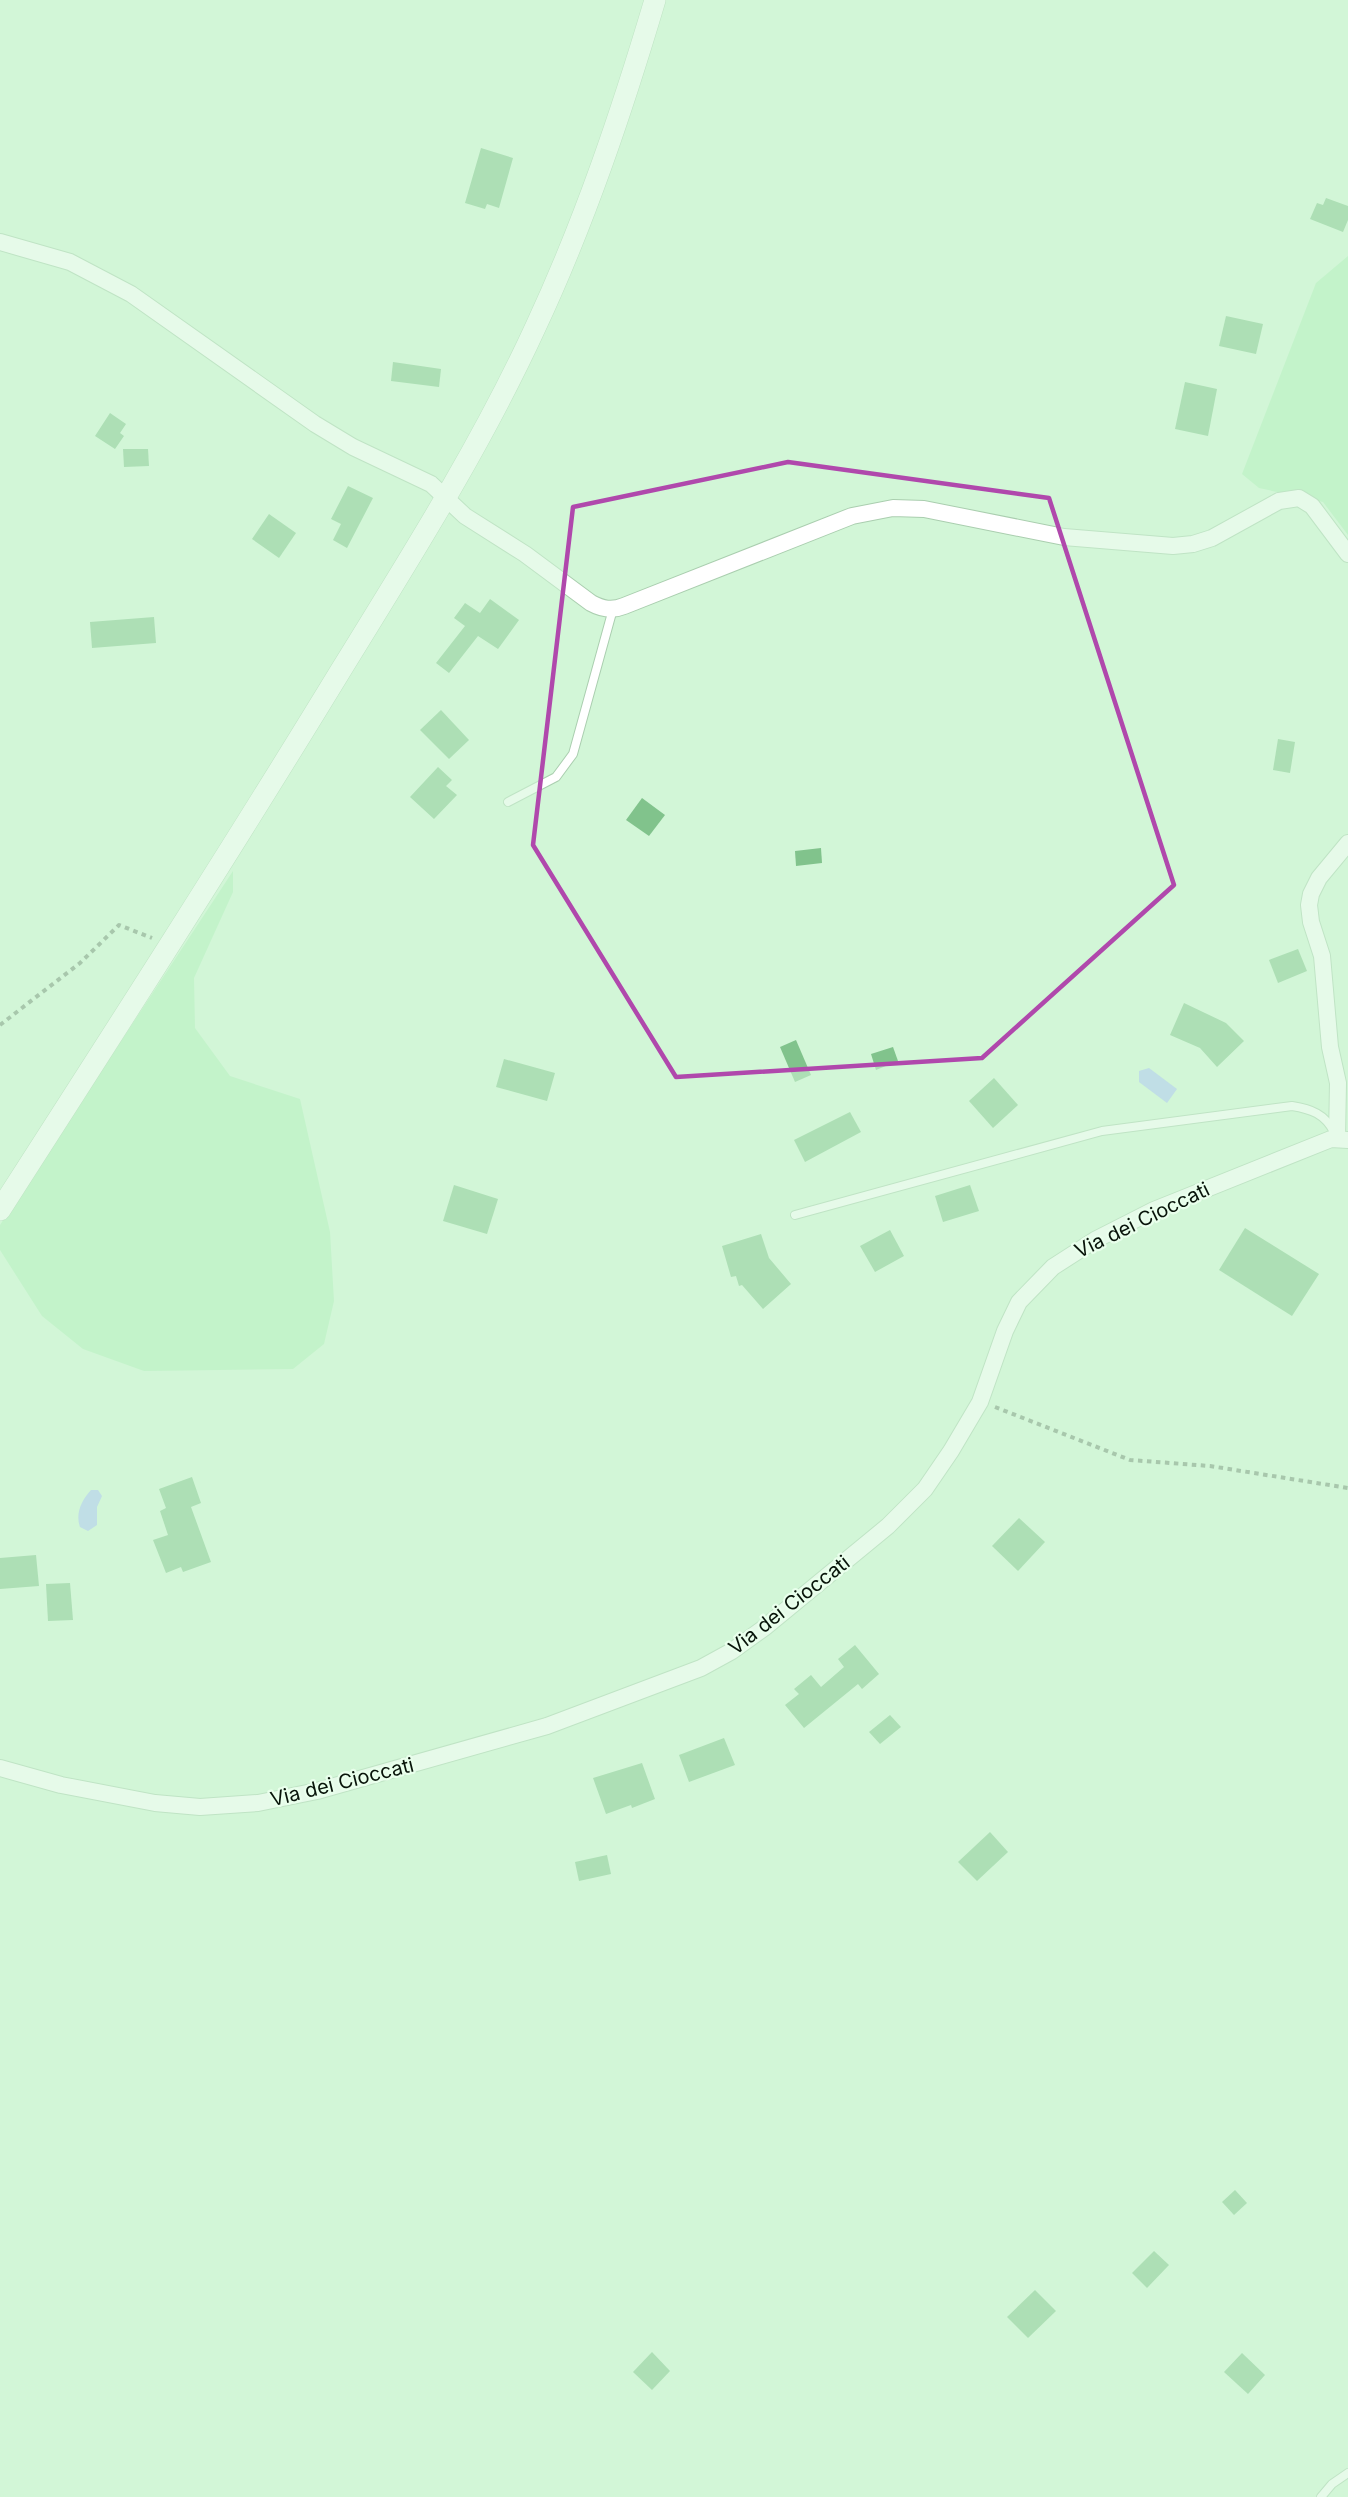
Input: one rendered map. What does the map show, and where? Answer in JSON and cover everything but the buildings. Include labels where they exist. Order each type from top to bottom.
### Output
[{"type":"street","points":[[0,1210],[234,846],[446,497],[523,353],[556,280],[617,123],[655,0]]},
{"type":"street","points":[[0,242],[57,258],[108,280],[170,320],[315,424],[360,450],[431,484],[465,516],[525,554],[591,603],[603,608],[613,609],[852,516],[892,508],[924,509],[1064,537],[1173,546],[1193,544],[1212,538],[1279,501],[1299,498],[1312,506],[1348,554]]},
{"type":"street","points":[[1342,1139],[1338,1083],[1330,1047],[1322,956],[1311,922],[1309,905],[1311,894],[1319,878],[1348,843]]},
{"type":"street","name":"Via dei Cioccati","points":[[0,1768],[62,1785],[155,1803],[200,1807],[244,1805],[298,1796],[547,1726],[609,1704],[721,1658],[773,1621],[906,1509],[938,1471],[980,1402],[1013,1312],[1029,1290],[1053,1267],[1095,1240],[1154,1210],[1342,1139]]},
{"type":"lane","points":[[508,802],[556,777],[573,754],[613,609]]},
{"type":"lane","points":[[795,1215],[1102,1131],[1292,1106],[1320,1115],[1342,1139]]},
{"type":"lane","points":[[1322,2497],[1332,2484],[1348,2473]]},
{"type":"path","points":[[0,1025],[24,1009],[80,963],[120,925],[146,935],[168,948]]},
{"type":"path","points":[[980,1402],[1130,1460],[1210,1466],[1348,1488]]},
{"type":"highlighted area","points":[[788,462],[1049,498],[1174,885],[982,1058],[676,1077],[533,845],[573,507]]},
{"type":"green space","points":[[1348,256],[1348,535],[1323,502],[1259,488],[1242,474],[1316,283]]},
{"type":"green space","points":[[233,871],[233,892],[194,978],[195,1028],[230,1076],[300,1099],[330,1232],[334,1301],[324,1344],[293,1369],[144,1371],[83,1349],[42,1316],[0,1250],[0,1225]]},
{"type":"water","points":[[1149,1068],[1177,1089],[1167,1103],[1139,1082],[1139,1071]]},
{"type":"water","points":[[91,1490],[98,1490],[102,1496],[97,1507],[97,1525],[88,1531],[80,1527],[78,1517],[82,1502]]}]
